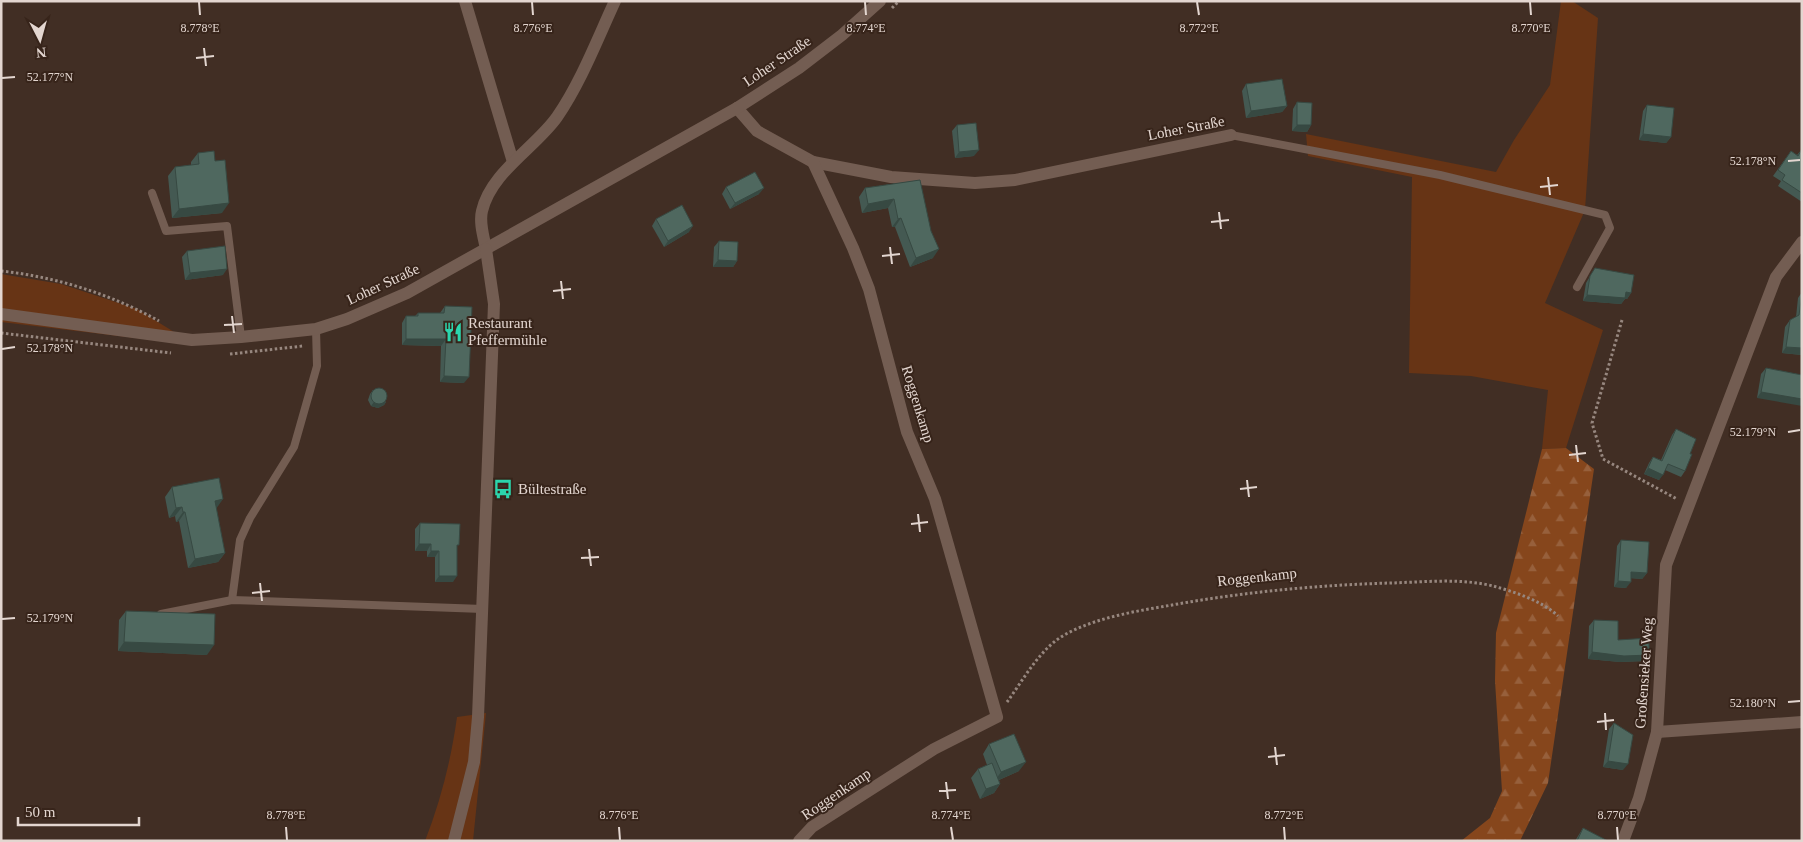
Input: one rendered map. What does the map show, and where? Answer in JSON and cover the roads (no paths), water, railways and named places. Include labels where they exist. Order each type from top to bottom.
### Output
[{"type":"street","points":[[465,1],[513,162]]},
{"type":"street","points":[[454,841],[474,762],[483,609],[494,304],[481,213],[488,196],[513,162],[556,118],[581,76],[615,1]]},
{"type":"street","name":"Loher Straße","points":[[1,314],[192,340],[316,329],[347,319],[407,293],[737,108],[799,68],[842,35],[880,1]]},
{"type":"street","name":"Loher Straße","points":[[737,108],[757,131],[812,162],[890,177],[975,184],[1014,180],[1231,135]]},
{"type":"street","name":"Roggenkamp","points":[[799,841],[812,827],[934,749],[997,717],[935,499],[907,432],[869,289],[853,248],[812,162]]},
{"type":"street","name":"Großensieker Weg","points":[[1623,841],[1639,798],[1657,732],[1666,565],[1776,277],[1802,242]]},
{"type":"street","points":[[1657,732],[1802,722]]},
{"type":"lane","name":"Loher Straße","points":[[1231,135],[1440,175],[1605,215],[1610,228],[1577,287]]},
{"type":"lane","points":[[152,193],[166,231],[227,226],[241,337]]},
{"type":"lane","points":[[232,600],[240,540],[250,518],[294,446],[317,366],[316,329]]},
{"type":"lane","points":[[154,615],[232,600],[483,609]]},
{"type":"place","name":"Restaurant Pfeffermühle","points":[[453,332]]},
{"type":"place","name":"Bültestraße","points":[[503,489]]}]
